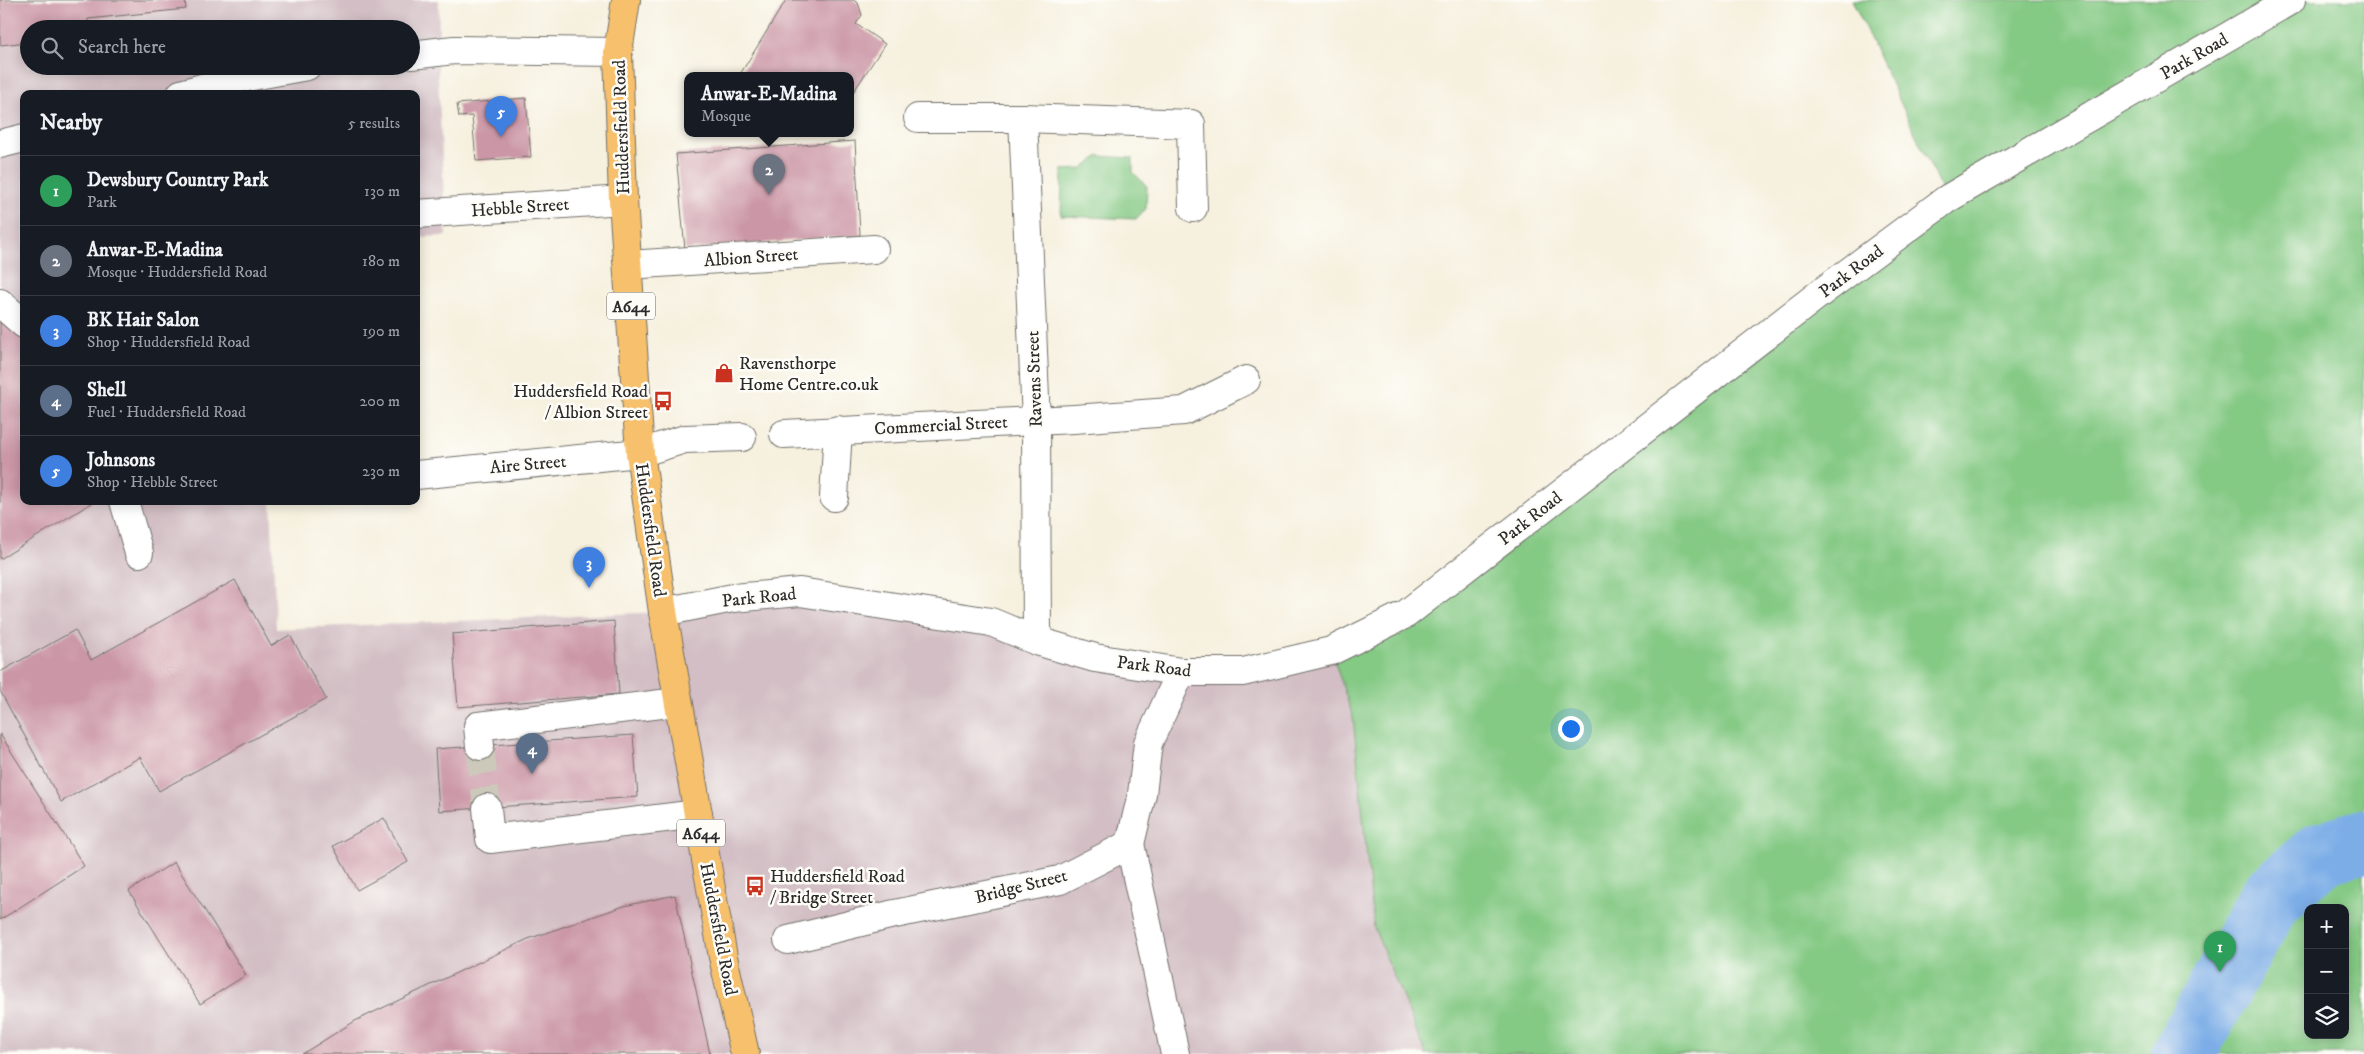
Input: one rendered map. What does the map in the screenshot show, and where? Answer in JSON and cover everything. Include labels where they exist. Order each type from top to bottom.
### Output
[{"type":"highway","name":"Huddersfield Road","points":[[626,0],[618,52],[623,200],[640,453],[678,702],[723,957],[745,1054]]},
{"type":"street","name":"Park Road","points":[[663,612],[732,598],[800,592],[992,622],[1037,642],[1095,658],[1181,672],[1243,672],[1331,651],[1406,614],[1823,291],[1947,199],[2291,0]]},
{"type":"street","points":[[420,54],[454,50],[618,52]]},
{"type":"street","points":[[195,90],[230,80],[258,75]]},
{"type":"street","points":[[918,118],[1023,118],[1191,124],[1193,208]]},
{"type":"street","name":"Ravens Street","points":[[1023,118],[1036,420],[1037,642]]},
{"type":"street","points":[[0,144],[20,139]]},
{"type":"street","name":"Hebble Street","points":[[420,214],[623,200]]},
{"type":"street","name":"Albion Street","points":[[628,265],[874,249]]},
{"type":"street","points":[[0,303],[20,320]]},
{"type":"street","name":"Commercial Street","points":[[784,434],[1184,411],[1246,380]]},
{"type":"street","points":[[834,497],[838,430]]},
{"type":"street","points":[[640,453],[685,439],[742,436]]},
{"type":"street","name":"Aire Street","points":[[420,475],[640,453]]},
{"type":"street","points":[[125,505],[139,553]]},
{"type":"street","points":[[1175,1054],[1130,844],[1142,794],[1148,743],[1181,672]]},
{"type":"street","points":[[480,746],[478,726],[678,702]]},
{"type":"street","points":[[487,808],[490,839],[698,814]]},
{"type":"street","name":"Bridge Street","points":[[788,940],[890,915],[1060,880],[1130,844]]},
{"type":"shaded area","points":[[0,0],[439,0],[438,76],[446,236],[420,237],[420,90],[20,90],[20,505],[271,505],[276,629],[663,612],[800,592],[1181,672],[1331,651],[1353,717],[1426,1054],[0,1054]]},
{"type":"green space","points":[[1852,0],[2364,0],[2364,1054],[1426,1054],[1374,928],[1353,717],[1331,651],[1406,614],[1946,199]]},
{"type":"green space","points":[[1099,156],[1133,158],[1133,172],[1147,186],[1146,209],[1136,219],[1061,216],[1062,170],[1081,169]]},
{"type":"building","points":[[0,0],[185,0],[186,9],[88,20],[20,20],[20,43],[0,45]]},
{"type":"building","points":[[786,0],[853,0],[858,3],[862,15],[856,24],[885,44],[854,91],[854,72],[741,72]]},
{"type":"building","points":[[526,98],[531,157],[476,161],[472,116],[459,117],[457,104]]},
{"type":"building","points":[[855,141],[860,235],[685,250],[676,154]]},
{"type":"building","points":[[8,317],[20,336],[20,505],[88,505],[0,559],[0,322]]},
{"type":"building","points":[[235,580],[271,646],[290,635],[326,699],[159,791],[140,757],[61,802],[0,691],[0,672],[75,630],[91,660]]},
{"type":"building","points":[[614,621],[619,694],[458,707],[452,634]]},
{"type":"building","points":[[0,734],[84,866],[0,920]]},
{"type":"building","points":[[633,735],[638,797],[439,811],[435,749]]},
{"type":"building","points":[[384,818],[408,862],[357,890],[333,846]]},
{"type":"building","points":[[174,862],[246,975],[200,1004],[129,891]]},
{"type":"building","points":[[675,895],[710,1054],[302,1054],[355,1021],[528,939],[624,906]]},
{"type":"waterway","points":[[2183,1054],[2270,898],[2322,853],[2364,841]]},
{"type":"tunnel","points":[[480,746],[487,808]]},
{"type":"place","name":"Johnsons","points":[[501,137]]},
{"type":"place","name":"Anwar-E-Madina","points":[[769,195]]},
{"type":"place","name":"Ravensthorpe Home Centre.co.uk","points":[[724,373]]},
{"type":"place","name":"Huddersfield Road / Albion Street","points":[[663,401]]},
{"type":"place","name":"BK Hair Salon","points":[[589,588]]},
{"type":"place","name":"Shell","points":[[532,774]]},
{"type":"place","name":"Huddersfield Road / Bridge Street","points":[[755,886]]},
{"type":"place","name":"Dewsbury Country Park","points":[[2220,972]]}]
